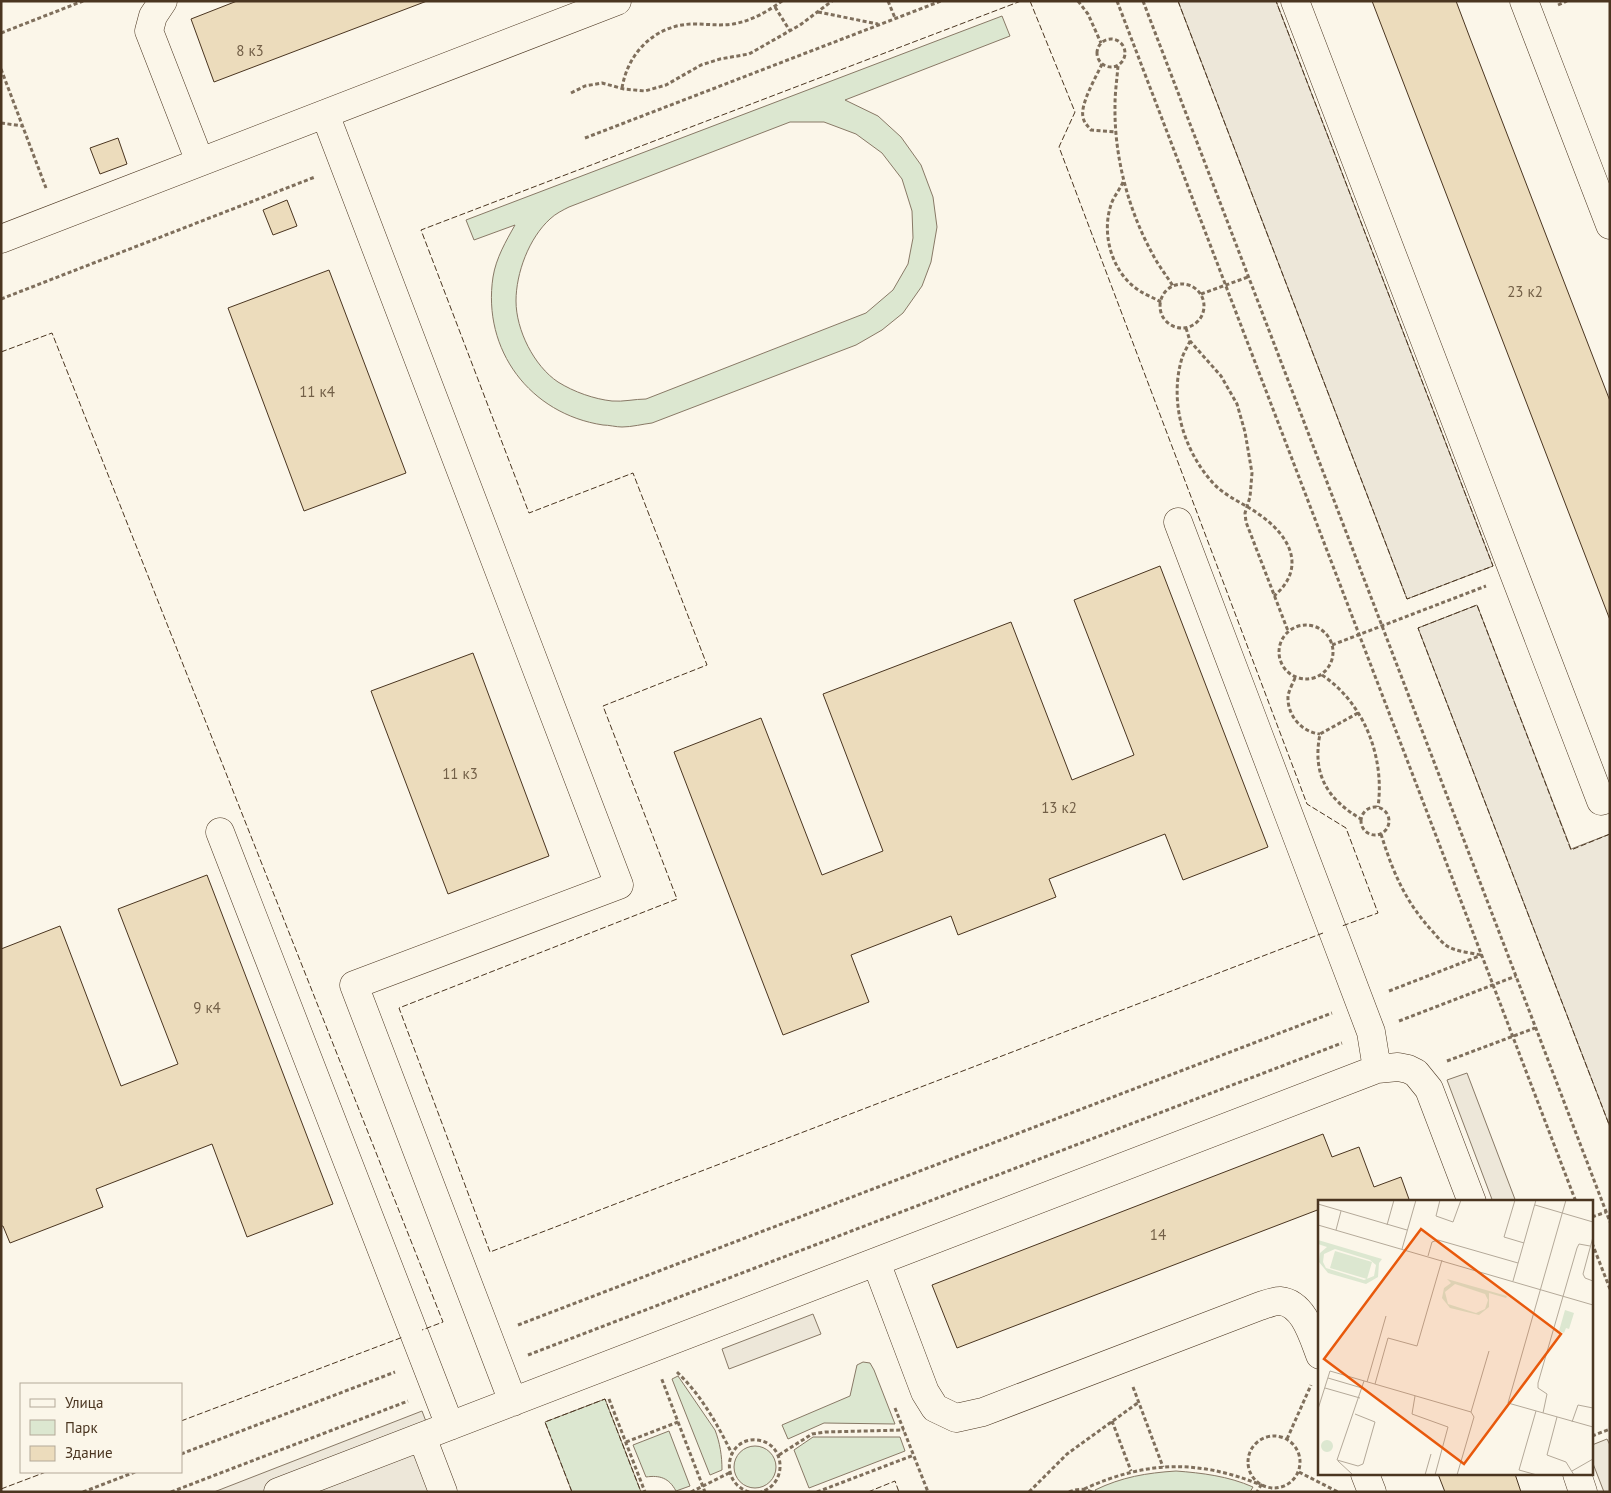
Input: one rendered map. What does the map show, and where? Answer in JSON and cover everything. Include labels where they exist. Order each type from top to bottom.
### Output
[{"type":"lane","points":[[163,1],[153,16],[149,30],[200,162]]},
{"type":"lane","points":[[1,239],[617,1]]},
{"type":"lane","points":[[1295,1],[1601,801],[1610,798]]},
{"type":"lane","points":[[1524,1],[1610,224]]},
{"type":"lane","points":[[325,114],[619,885],[354,985],[513,1402]]},
{"type":"lane","points":[[1178,522],[1371,1032],[1377,1069]]},
{"type":"lane","points":[[220,832],[450,1426]]},
{"type":"lane","points":[[278,1492],[1377,1069],[1398,1067],[1408,1069],[1416,1073],[1429,1089],[1471,1200]]},
{"type":"lane","points":[[876,1262],[925,1392],[935,1408],[956,1418],[983,1412],[1260,1306],[1280,1301],[1297,1308],[1309,1327],[1318,1350]]},
{"type":"lane","points":[[422,1437],[443,1492]]},
{"type":"lane","points":[[1366,1476],[1372,1492]]},
{"type":"lane","points":[[1578,1476],[1583,1492]]},
{"type":"path","points":[[1,33],[83,1]]},
{"type":"path","points":[[622,88],[631,60],[643,45],[658,34],[675,26],[733,24],[760,15],[782,1]]},
{"type":"path","points":[[571,93],[584,86],[602,83],[622,88],[645,90],[666,85],[701,65],[720,59],[749,54],[790,31],[832,1]]},
{"type":"path","points":[[888,1],[895,18]]},
{"type":"path","points":[[585,138],[940,1]]},
{"type":"path","points":[[1078,1],[1088,14],[1101,43]]},
{"type":"path","points":[[1117,1],[1575,1200]]},
{"type":"path","points":[[1143,1],[1610,1222]]},
{"type":"path","points":[[775,6],[790,31]]},
{"type":"path","points":[[818,12],[879,24]]},
{"type":"path","points":[[1109,39],[1117,40],[1123,45],[1126,53],[1123,61],[1118,66],[1109,68],[1102,64],[1097,58],[1097,50],[1101,43],[1109,39]]},
{"type":"path","points":[[1102,64],[1082,108],[1082,116],[1085,123],[1092,130],[1116,132]]},
{"type":"path","points":[[1118,66],[1115,105],[1116,132],[1124,182],[1136,219],[1152,254],[1173,286]]},
{"type":"path","points":[[1,69],[57,217]]},
{"type":"path","points":[[1,123],[23,126]]},
{"type":"path","points":[[1,299],[345,166]]},
{"type":"path","points":[[1124,182],[1112,203],[1107,227],[1110,252],[1121,273],[1139,291],[1160,302]]},
{"type":"path","points":[[1202,294],[1248,277]]},
{"type":"path","points":[[1184,284],[1194,287],[1202,294],[1205,304],[1203,315],[1196,324],[1186,328],[1175,327],[1166,322],[1161,313],[1160,302],[1165,292],[1173,286],[1184,284]]},
{"type":"path","points":[[1186,328],[1190,341],[1222,376],[1237,404],[1245,432],[1252,473],[1250,497],[1246,507],[1246,522],[1288,631]]},
{"type":"path","points":[[1190,341],[1182,358],[1178,385],[1179,412],[1185,438],[1197,462],[1214,484],[1235,501],[1271,523],[1286,541],[1292,556],[1292,568],[1289,579],[1284,587],[1274,596]]},
{"type":"path","points":[[1332,645],[1515,575]]},
{"type":"path","points":[[1300,625],[1314,626],[1326,633],[1332,645],[1333,656],[1330,666],[1322,674],[1309,680],[1295,678],[1284,669],[1278,656],[1280,643],[1288,631],[1300,625]]},
{"type":"path","points":[[1322,674],[1334,682],[1354,706],[1369,733],[1378,763],[1380,794],[1378,807]]},
{"type":"path","points":[[1295,678],[1288,695],[1289,709],[1297,723],[1307,731],[1320,734],[1358,713]]},
{"type":"path","points":[[1320,734],[1318,764],[1323,781],[1332,797],[1345,810],[1360,819]]},
{"type":"path","points":[[1370,807],[1378,807],[1384,810],[1388,816],[1389,823],[1387,829],[1381,834],[1374,835],[1366,832],[1362,827],[1360,819],[1370,807]]},
{"type":"path","points":[[1381,834],[1398,883],[1425,923],[1450,948],[1482,955]]},
{"type":"path","points":[[488,1336],[1482,955]]},
{"type":"path","points":[[500,1366],[1516,976]]},
{"type":"path","points":[[1416,1073],[1535,1028]]},
{"type":"path","points":[[1594,1216],[1606,1212]]},
{"type":"path","points":[[1594,1248],[1610,1289]]},
{"type":"path","points":[[650,1349],[705,1492]]},
{"type":"path","points":[[650,1349],[681,1376],[700,1398],[732,1454]]},
{"type":"path","points":[[1122,1358],[1163,1467]]},
{"type":"path","points":[[182,1454],[425,1361]]},
{"type":"path","points":[[598,1369],[644,1492]]},
{"type":"path","points":[[1287,1439],[1312,1382]]},
{"type":"path","points":[[170,1492],[436,1390]]},
{"type":"path","points":[[1029,1492],[1067,1454],[1139,1402]]},
{"type":"path","points":[[1112,1421],[1131,1471]]},
{"type":"path","points":[[626,1442],[678,1422]]},
{"type":"path","points":[[1594,1435],[1610,1429]]},
{"type":"path","points":[[779,1455],[812,1434],[904,1430]]},
{"type":"path","points":[[1084,1489],[1106,1479],[1152,1467],[1200,1468],[1232,1474],[1261,1485],[1269,1488],[1278,1488],[1294,1480],[1299,1472],[1299,1454],[1294,1445],[1287,1439],[1278,1436],[1267,1436],[1258,1441],[1251,1449],[1248,1458],[1248,1468],[1253,1478],[1261,1485]]},
{"type":"path","points":[[749,1492],[739,1487],[733,1481],[729,1473],[729,1464],[732,1454],[737,1447],[755,1440],[765,1442],[773,1447],[779,1455],[781,1464],[777,1480],[772,1487],[763,1491]]},
{"type":"path","points":[[817,1492],[914,1455]]},
{"type":"path","points":[[1299,1472],[1338,1492]]},
{"type":"path","points":[[83,1492],[132,1473]]},
{"type":"path","points":[[691,1492],[729,1473]]},
{"type":"path","points":[[1257,1492],[1261,1485]]},
{"type":"path","points":[[1069,1492],[1076,1489],[1092,1492]]},
{"type":"green space","points":[[1002,16],[1010,36],[845,100],[878,116],[901,137],[921,165],[933,197],[937,227],[931,262],[922,286],[903,313],[882,330],[856,345],[652,423],[630,427],[603,425],[577,418],[553,408],[533,393],[516,374],[504,353],[495,329],[492,304],[493,277],[496,263],[515,225],[474,240],[466,220]],"holes":[[[790,122],[824,122],[856,134],[882,153],[902,179],[912,211],[913,238],[908,264],[893,290],[866,313],[646,399],[616,401],[591,397],[558,382],[541,367],[523,335],[519,324],[516,301],[518,279],[525,257],[536,236],[552,217],[569,207]]]},
{"type":"green space","points":[[863,1362],[870,1363],[874,1370],[895,1424],[824,1423],[788,1439],[782,1425],[850,1396],[857,1365]]},
{"type":"green space","points":[[678,1376],[717,1435],[722,1470],[710,1475],[672,1379]]},
{"type":"green space","points":[[605,1399],[641,1492],[572,1492],[545,1422]]},
{"type":"green space","points":[[669,1431],[690,1486],[676,1491],[664,1478],[646,1477],[633,1445]]},
{"type":"green space","points":[[813,1437],[900,1437],[905,1451],[809,1488],[794,1450]]},
{"type":"green space","points":[[751,1446],[759,1446],[770,1452],[776,1467],[770,1482],[759,1488],[751,1488],[740,1482],[734,1471],[734,1463],[740,1452]]},
{"type":"green space","points":[[1176,1471],[1215,1476],[1253,1487],[1250,1492],[1097,1492],[1095,1490],[1134,1476]]},
{"type":"shaded area","points":[[1178,1],[1276,1],[1493,566],[1407,599]]},
{"type":"shaded area","points":[[1477,605],[1571,849],[1610,834],[1610,1127],[1418,628]]},
{"type":"shaded area","points":[[1467,1073],[1515,1200],[1492,1200],[1447,1080]]},
{"type":"shaded area","points":[[813,1314],[821,1334],[729,1369],[722,1349]]},
{"type":"shaded area","points":[[422,1411],[453,1492],[214,1492]]},
{"type":"shaded area","points":[[1607,1439],[1610,1445],[1610,1492],[1604,1492],[1594,1466],[1594,1444]]},
{"type":"building","points":[[237,1],[427,1],[214,82],[191,19]]},
{"type":"building","points":[[1372,1],[1456,1],[1610,401],[1610,620]]},
{"type":"building","points":[[118,138],[127,164],[100,174],[90,148]]},
{"type":"building","points":[[287,200],[297,226],[273,235],[263,210]]},
{"type":"building","points":[[329,270],[406,473],[304,511],[228,308]]},
{"type":"building","points":[[1160,566],[1268,847],[1183,880],[1165,834],[1049,879],[1056,897],[958,935],[951,916],[851,955],[869,1002],[783,1035],[674,752],[761,718],[822,875],[883,851],[823,694],[1011,622],[1072,780],[1134,755],[1074,600]]},
{"type":"building","points":[[473,653],[549,856],[448,894],[371,691]]},
{"type":"building","points":[[207,875],[333,1204],[247,1237],[212,1144],[96,1189],[103,1207],[10,1243],[3,1226],[1,1226],[1,949],[60,926],[121,1086],[178,1064],[118,909]]},
{"type":"building","points":[[1323,1134],[1332,1157],[1359,1147],[1374,1187],[1401,1177],[1409,1200],[1318,1200],[1318,1210],[957,1348],[932,1285]]},
{"type":"building","points":[[1439,1476],[1516,1476],[1521,1492],[1445,1492]]},
{"type":"fence","points":[[1021,1],[421,230],[529,513],[633,473],[707,665],[603,706],[677,899],[399,1008],[490,1252],[1323,933]]},
{"type":"fence","points":[[1030,1],[1075,112],[1059,147],[1307,804],[1346,828],[1378,913],[1342,926]]},
{"type":"fence","points":[[1178,1],[1407,599],[1493,566],[1276,1]]},
{"type":"fence","points":[[1,352],[52,333],[443,1322],[422,1330]]},
{"type":"fence","points":[[1610,834],[1571,850],[1477,605],[1418,628],[1610,1127]]},
{"type":"fence","points":[[182,1421],[403,1337]]},
{"type":"fence","points":[[572,1492],[545,1422],[605,1399],[641,1492]]},
{"type":"fence","points":[[1,1489],[43,1473]]},
{"type":"fence","points":[[868,1492],[895,1481],[899,1492]]}]
